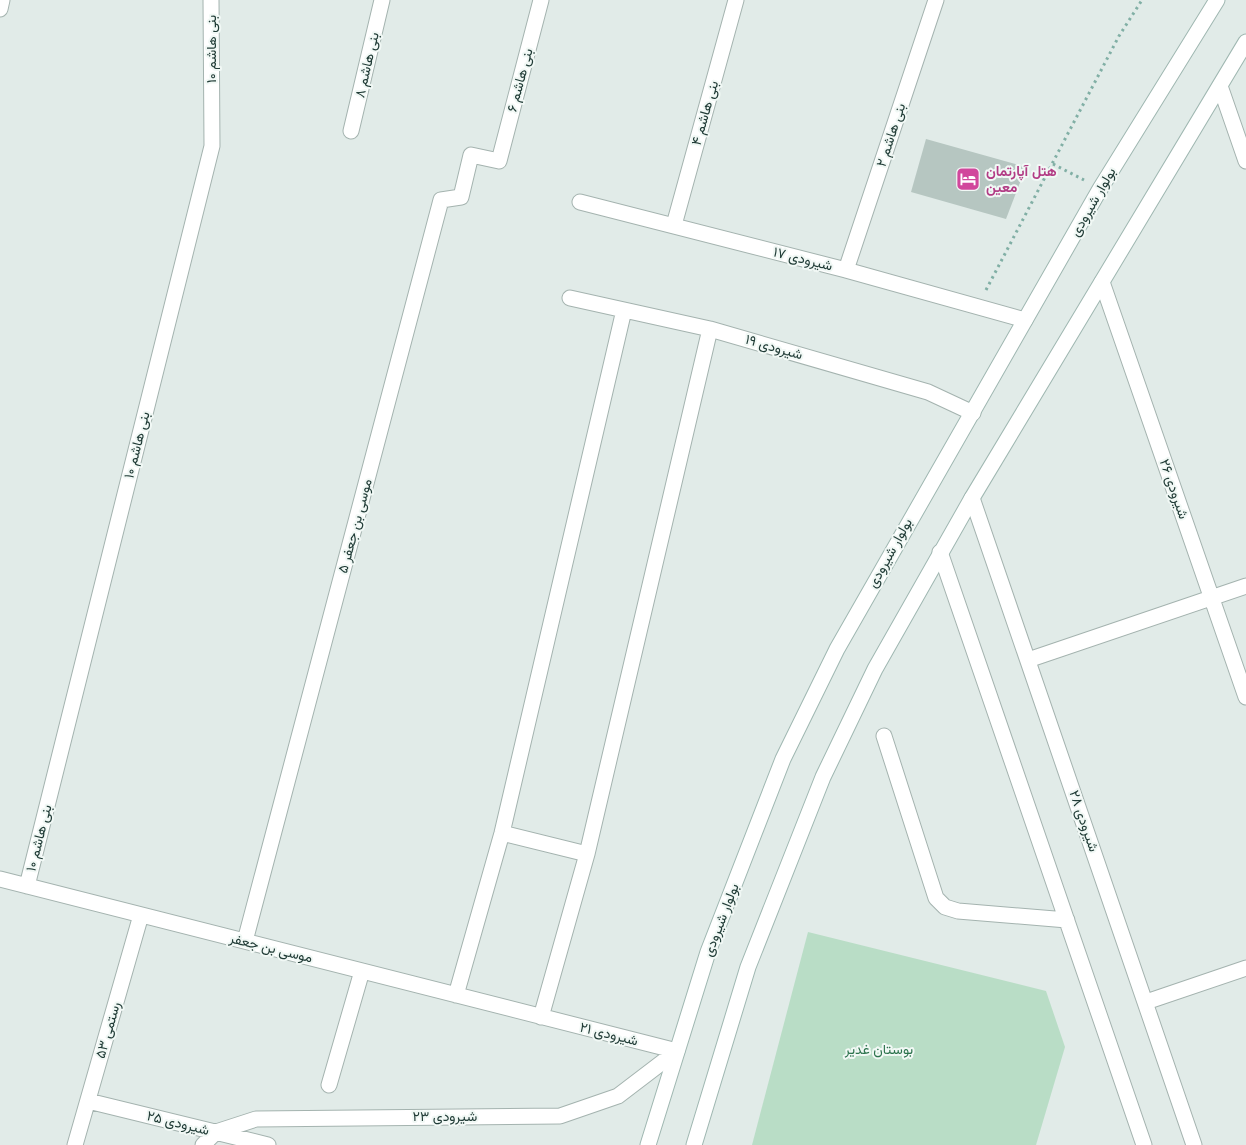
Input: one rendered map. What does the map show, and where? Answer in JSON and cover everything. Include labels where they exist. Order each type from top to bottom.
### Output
[{"type":"street","points":[[0,9],[2,0]]},
{"type":"street","name":"بنی هاشم ۱۰","points":[[27,886],[212,146],[211,0]]},
{"type":"street","name":"بنی هاشم ۸","points":[[352,131],[382,0]]},
{"type":"street","name":"بنی هاشم ۶","points":[[500,161],[541,0]]},
{"type":"street","name":"بنی هاشم ۴","points":[[674,226],[736,0]]},
{"type":"street","name":"بنی هاشم ۲","points":[[846,270],[936,0]]},
{"type":"street","name":"بولوار شیرودی","points":[[648,1145],[708,952],[783,759],[836,649],[907,522],[973,413],[1100,189],[1217,0]]},
{"type":"street","points":[[694,1145],[748,967],[823,777],[875,669],[940,552],[1246,42]]},
{"type":"street","points":[[1220,86],[1246,161]]},
{"type":"street","name":"موسی بن جعفر ۵","points":[[245,941],[441,200],[462,197],[471,156],[500,161]]},
{"type":"street","name":"شیرودی ۱۷","points":[[580,202],[846,270],[1025,320]]},
{"type":"street","name":"شیرودی ۲۶","points":[[1102,282],[1246,697]]},
{"type":"street","name":"شیرودی ۱۹","points":[[570,298],[710,329],[928,392],[973,413]]},
{"type":"street","points":[[456,995],[502,833],[624,310]]},
{"type":"street","points":[[542,1017],[587,854],[710,329]]},
{"type":"street","name":"شیرودی ۲۸","points":[[972,498],[1194,1145]]},
{"type":"street","points":[[940,552],[1144,1145]]},
{"type":"street","points":[[1028,660],[1246,586]]},
{"type":"street","points":[[884,736],[936,898],[945,908],[958,911],[1067,920]]},
{"type":"street","points":[[502,833],[587,854]]},
{"type":"street","name":"موسی بن جعفر","points":[[0,879],[542,1017]]},
{"type":"street","name":"رستمی ۵۳","points":[[75,1145],[141,915]]},
{"type":"street","points":[[1146,1002],[1246,968]]},
{"type":"street","points":[[329,1085],[362,971]]},
{"type":"street","name":"شیرودی ۲۱","points":[[542,1017],[677,1051]]},
{"type":"street","name":"شیرودی ۲۳","points":[[203,1145],[216,1132],[256,1119],[560,1116],[618,1096],[677,1051]]},
{"type":"street","name":"شیرودی ۲۵","points":[[88,1101],[268,1145]]},
{"type":"path","points":[[977,307],[1119,36],[1142,0]]},
{"type":"path","points":[[1053,164],[1100,189]]},
{"type":"green space","name":"بوستان غدیر","points":[[808,932],[1046,991],[1065,1047],[1036,1145],[752,1145]]},
{"type":"building","name":"هتل آپارتمان معین","points":[[926,139],[1026,167],[1006,219],[911,192]]},
{"type":"place","name":"هتل آپارتمان معین","points":[[968,179]]}]
